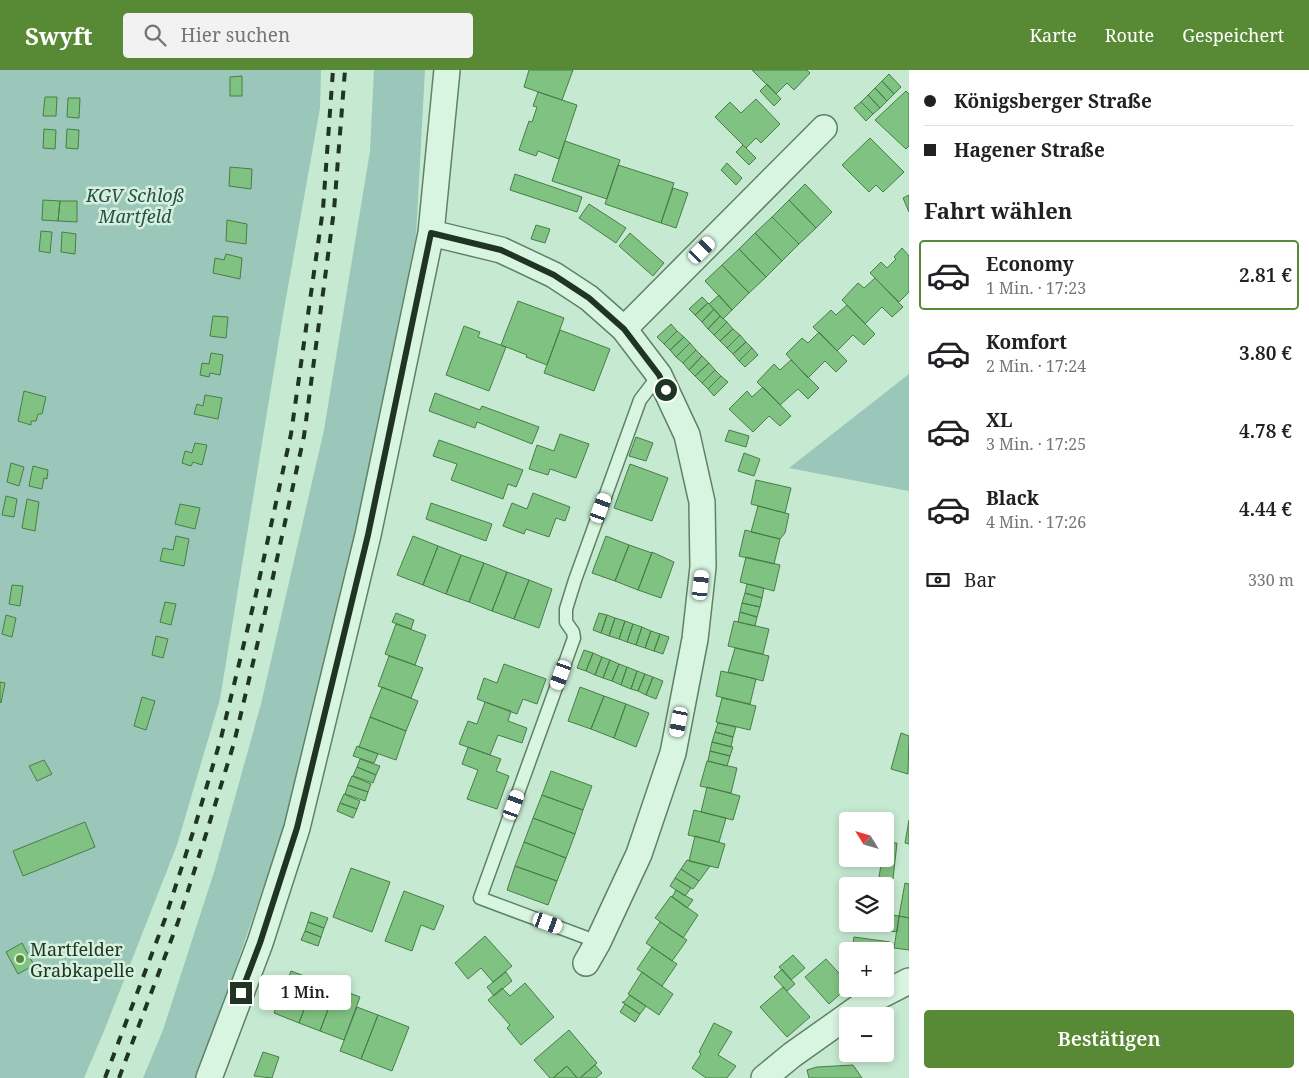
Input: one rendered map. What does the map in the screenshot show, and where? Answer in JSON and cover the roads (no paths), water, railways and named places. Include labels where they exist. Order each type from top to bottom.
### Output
[{"type":"street","points":[[209,1078],[260,943],[297,828],[368,535],[431,233],[447,70]]},
{"type":"street","points":[[624,329],[824,128]]},
{"type":"street","points":[[431,233],[501,250],[554,275],[589,298],[624,329],[659,375],[687,435],[702,502],[703,567],[696,630],[673,753],[639,854],[598,942],[586,963]]},
{"type":"street","points":[[764,1078],[792,1055],[864,1004],[909,981]]},
{"type":"lane","points":[[598,942],[480,898],[574,638],[573,632],[566,622],[565,615],[575,580],[640,400],[659,375]]},
{"type":"railway","points":[[105,1078],[165,919],[195,826],[221,738],[256,594],[291,434],[323,209],[333,70]]},
{"type":"railway","points":[[119,1078],[178,922],[207,831],[234,743],[269,595],[304,436],[334,210],[345,70]]},
{"type":"place","name":"Martfelder Grabkapelle","points":[[20,959]]},
{"type":"park label","name":"KGV Schloß Martfeld","points":[[135,205]]}]
